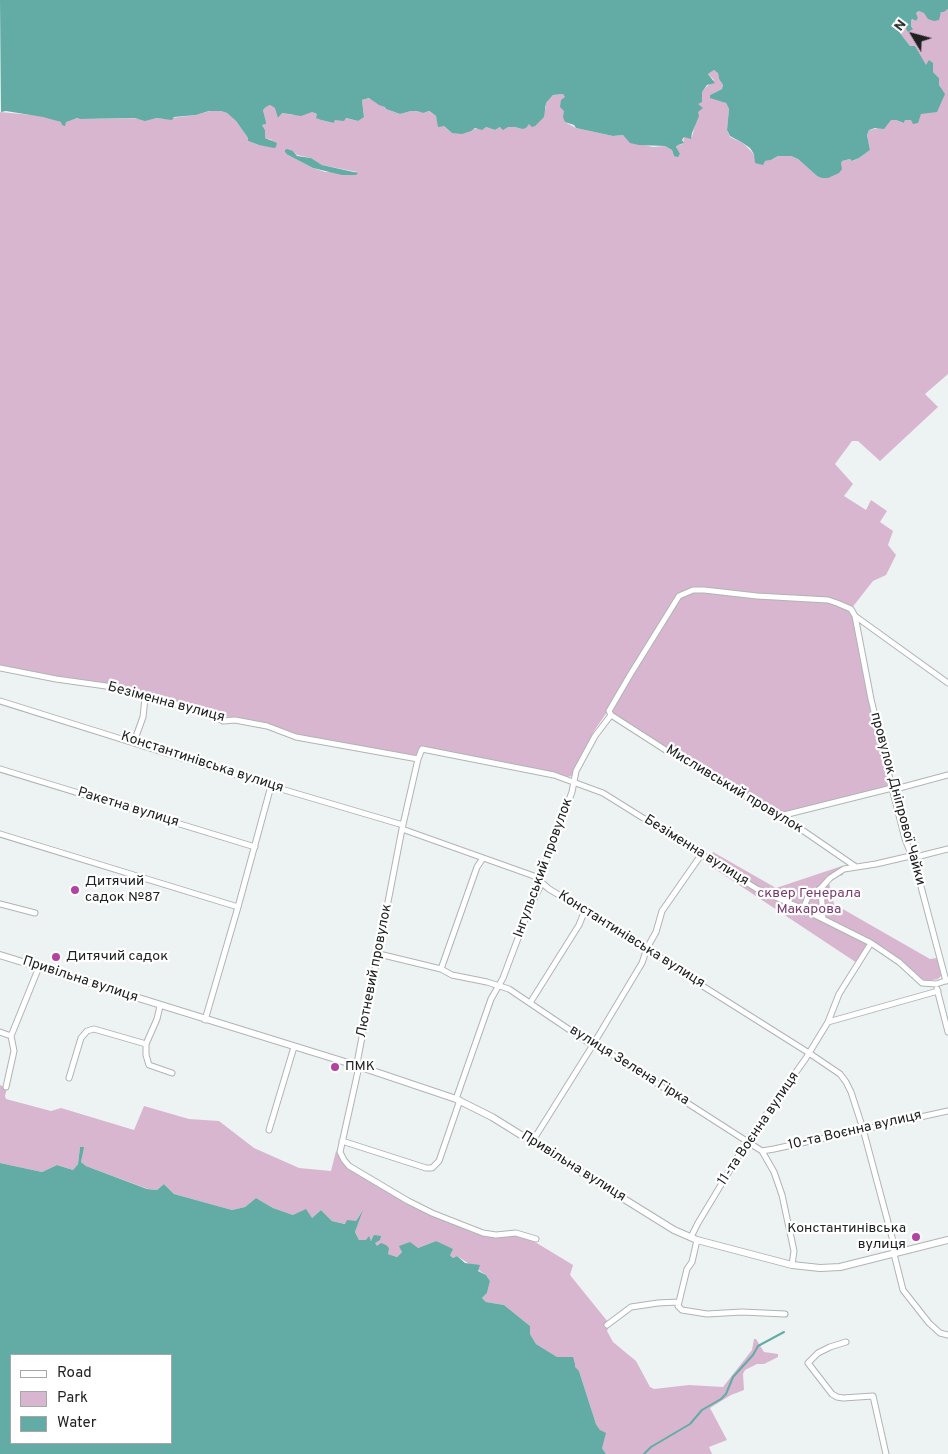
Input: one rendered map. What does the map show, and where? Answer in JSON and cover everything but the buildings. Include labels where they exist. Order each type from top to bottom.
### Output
[{"type":"street","name":"Інгульський провулок","points":[[342,1141],[426,1168],[432,1168],[439,1161],[491,999],[503,978],[529,909],[540,887],[540,880],[574,783],[576,771],[595,736],[611,715],[609,711],[613,704],[679,596],[693,590],[704,590],[756,596],[828,600],[851,609],[855,616]]},
{"type":"street","points":[[855,616],[948,683]]},
{"type":"street","name":"провулок Дніпрової Чайки","points":[[855,616],[871,699],[892,789],[947,981]]},
{"type":"street","name":"Безіменна вулиця","points":[[0,668],[106,686],[214,715],[223,721],[235,720],[259,725],[296,737],[418,759]]},
{"type":"street","points":[[134,742],[143,717],[145,698]]},
{"type":"street","name":"Константинівська вулиця","points":[[0,701],[403,827],[534,876],[549,889],[647,948],[682,973],[830,1067],[846,1082],[863,1129],[893,1242],[903,1290],[929,1323],[940,1333],[948,1335]]},
{"type":"street","name":"Мисливський провулок","points":[[611,715],[667,751],[792,823],[856,867]]},
{"type":"street","name":"Безіменна вулиця","points":[[422,750],[554,776],[603,793],[756,889],[804,908],[871,943],[899,962],[922,983],[936,984]]},
{"type":"street","name":"Лютневий провулок","points":[[422,750],[418,759],[403,827],[340,1152],[350,1166],[416,1206],[484,1233],[496,1235],[516,1233],[536,1239]]},
{"type":"street","name":"Ракетна вулиця","points":[[0,769],[255,847]]},
{"type":"street","points":[[779,816],[948,776]]},
{"type":"street","points":[[205,1020],[272,786]]},
{"type":"street","points":[[0,834],[238,907]]},
{"type":"street","points":[[804,908],[808,897],[844,869],[948,849]]},
{"type":"street","points":[[532,1142],[642,963],[647,948],[656,932],[662,911],[702,855]]},
{"type":"street","points":[[440,969],[477,867],[483,858]]},
{"type":"street","points":[[821,888],[824,919]]},
{"type":"street","points":[[0,904],[35,913]]},
{"type":"street","points":[[530,1003],[579,925],[585,910]]},
{"type":"street","name":"11-та Воєнна вулиця","points":[[678,1302],[686,1269],[692,1262],[694,1238],[748,1140],[809,1053],[828,1022],[839,994],[871,943]]},
{"type":"street","name":"вулиця Зелена Гірка","points":[[379,954],[509,989],[762,1150],[774,1172],[782,1195],[794,1251],[792,1265]]},
{"type":"street","name":"Привільна вулиця","points":[[0,956],[358,1066],[458,1100],[492,1117],[674,1230],[694,1238],[792,1265],[820,1268],[855,1264],[948,1240]]},
{"type":"street","points":[[6,1087],[14,1051],[11,1036],[39,967]]},
{"type":"street","points":[[947,981],[936,984],[948,1032]]},
{"type":"street","points":[[828,1022],[938,991]]},
{"type":"street","points":[[160,1006],[157,1019],[146,1044],[146,1055],[149,1065],[172,1073]]},
{"type":"street","points":[[69,1078],[82,1038],[87,1031],[94,1029],[146,1044]]},
{"type":"street","points":[[0,1032],[11,1036]]},
{"type":"street","points":[[269,1130],[294,1047]]},
{"type":"street","name":"10-та Воєнна вулиця","points":[[762,1150],[774,1150],[948,1110]]},
{"type":"street","points":[[607,1324],[631,1307],[658,1303],[678,1302],[678,1306],[682,1310],[707,1314],[742,1312],[785,1314]]},
{"type":"street","points":[[846,1342],[830,1346],[818,1353],[808,1363],[832,1394],[837,1397],[873,1396],[886,1454]]},
{"type":"green space","points":[[948,9],[948,374],[925,394],[938,407],[880,461],[858,441],[852,441],[835,464],[853,484],[844,496],[866,510],[871,500],[887,511],[880,522],[893,531],[888,545],[896,555],[886,575],[873,581],[851,609],[888,785],[885,788],[786,813],[775,812],[607,712],[594,731],[572,776],[567,777],[420,747],[418,753],[413,757],[296,736],[267,725],[210,713],[169,701],[0,666],[0,112],[43,116],[61,122],[77,118],[163,119],[196,115],[210,111],[221,111],[227,113],[236,121],[248,138],[248,141],[259,145],[272,140],[265,138],[265,130],[262,125],[266,124],[263,110],[270,105],[276,108],[279,118],[280,113],[292,115],[312,112],[317,114],[317,118],[321,120],[334,123],[335,120],[345,118],[358,121],[364,116],[362,100],[370,98],[386,109],[400,114],[411,111],[423,113],[428,111],[436,116],[438,123],[452,133],[486,127],[495,130],[500,127],[522,129],[546,108],[546,103],[553,95],[563,94],[566,97],[565,122],[576,128],[613,136],[623,135],[636,143],[653,147],[665,146],[672,150],[674,156],[680,155],[676,148],[678,145],[683,144],[684,137],[692,137],[698,112],[698,103],[702,100],[701,92],[714,80],[708,74],[714,70],[718,72],[719,79],[723,85],[722,89],[710,95],[726,103],[729,109],[727,130],[730,137],[743,143],[754,154],[765,161],[778,156],[791,156],[798,159],[817,176],[841,164],[842,161],[850,159],[853,161],[859,158],[870,150],[867,135],[869,130],[879,128],[890,120],[904,123],[905,120],[911,120],[921,114],[941,89],[939,78],[926,66],[915,46],[910,46],[900,33],[900,27],[913,28],[911,21],[912,19],[916,21],[918,18],[916,13],[919,11],[940,15],[941,11],[944,12]],"holes":[[[293,151],[297,155],[311,158],[322,165],[357,172],[325,172],[288,155]]]},
{"type":"green space","name":"сквер Генерала Макарова","points":[[713,852],[776,888],[842,866],[843,875],[835,877],[829,883],[834,904],[930,959],[937,958],[942,975],[938,979],[927,981],[922,979],[886,949],[871,940],[857,963],[706,863]]},
{"type":"green space","points":[[0,1085],[7,1088],[6,1099],[51,1111],[61,1108],[134,1130],[144,1106],[189,1119],[219,1121],[254,1148],[299,1168],[331,1171],[336,1151],[342,1153],[351,1164],[418,1204],[482,1231],[495,1233],[516,1232],[538,1238],[535,1242],[573,1265],[570,1275],[608,1322],[607,1331],[613,1342],[636,1361],[650,1387],[654,1389],[689,1385],[723,1387],[752,1350],[754,1339],[756,1339],[764,1352],[778,1354],[778,1357],[745,1370],[743,1374],[744,1390],[731,1395],[710,1408],[727,1440],[709,1447],[712,1454],[606,1454],[602,1448],[600,1430],[596,1424],[579,1371],[536,1344],[530,1334],[530,1326],[504,1305],[486,1302],[482,1298],[487,1293],[490,1281],[486,1275],[457,1256],[453,1258],[436,1241],[418,1248],[400,1246],[402,1252],[397,1257],[377,1247],[373,1240],[359,1240],[355,1232],[362,1211],[356,1221],[346,1224],[332,1221],[321,1210],[312,1218],[293,1215],[273,1208],[256,1198],[245,1207],[232,1210],[174,1194],[164,1184],[157,1190],[148,1189],[86,1166],[81,1162],[83,1147],[80,1147],[78,1164],[73,1170],[57,1165],[42,1172],[0,1163]]},
{"type":"water","points":[[0,0],[948,0],[948,9],[941,12],[939,20],[928,19],[924,13],[919,11],[916,13],[918,18],[916,21],[912,19],[911,21],[913,29],[908,32],[905,27],[901,27],[900,33],[910,46],[915,46],[926,65],[929,60],[933,63],[933,72],[939,78],[939,85],[945,94],[937,112],[921,114],[918,123],[913,124],[911,120],[905,120],[904,123],[891,120],[884,129],[875,128],[869,130],[867,135],[870,150],[852,161],[850,159],[842,161],[842,169],[839,173],[828,178],[817,176],[798,159],[791,156],[778,156],[765,161],[763,165],[755,163],[754,154],[750,148],[730,136],[727,130],[729,109],[726,103],[710,98],[710,95],[722,89],[723,85],[718,73],[714,70],[708,74],[715,83],[707,85],[702,92],[702,102],[698,104],[703,108],[698,112],[699,116],[691,139],[684,137],[682,140],[684,143],[676,147],[680,154],[678,157],[674,156],[672,150],[665,146],[630,143],[623,135],[613,136],[576,128],[574,125],[565,122],[563,117],[564,111],[560,107],[561,100],[565,97],[563,94],[553,95],[546,103],[544,117],[535,126],[532,127],[529,124],[526,128],[522,129],[508,127],[503,130],[500,127],[495,130],[486,127],[482,130],[475,128],[462,134],[452,133],[444,126],[438,127],[436,116],[429,111],[423,113],[411,111],[400,114],[386,109],[369,98],[362,100],[364,117],[358,121],[346,118],[344,121],[335,120],[334,123],[316,118],[317,114],[312,112],[301,116],[282,113],[278,118],[275,108],[270,105],[263,110],[266,124],[262,125],[265,130],[265,138],[277,143],[274,148],[248,141],[248,138],[236,121],[227,113],[221,111],[209,111],[196,115],[174,117],[172,120],[156,118],[145,121],[135,118],[77,118],[66,122],[65,126],[61,122],[43,117],[6,111],[1,112]]},
{"type":"water","points":[[287,149],[293,151],[297,156],[311,158],[322,165],[358,173],[356,175],[342,175],[313,168],[288,155],[285,152]]},
{"type":"water","points":[[80,1147],[84,1147],[81,1162],[86,1166],[147,1189],[157,1190],[164,1184],[174,1194],[232,1210],[245,1207],[256,1198],[273,1208],[293,1215],[306,1209],[312,1218],[321,1210],[332,1221],[345,1224],[347,1220],[356,1221],[363,1210],[355,1232],[359,1240],[366,1240],[369,1236],[371,1241],[374,1235],[381,1236],[380,1240],[375,1243],[377,1246],[381,1243],[386,1245],[389,1248],[388,1254],[397,1257],[402,1252],[399,1246],[410,1242],[418,1248],[436,1241],[453,1249],[450,1255],[453,1258],[457,1256],[465,1263],[480,1265],[478,1271],[486,1275],[490,1281],[487,1293],[482,1298],[486,1302],[504,1305],[530,1326],[530,1334],[536,1344],[557,1357],[573,1357],[596,1424],[600,1430],[606,1433],[602,1448],[606,1454],[0,1454],[0,1163],[42,1172],[57,1165],[73,1170],[78,1164]]},
{"type":"waterway","points":[[644,1454],[651,1447],[690,1424],[702,1410],[721,1399],[726,1394],[733,1377],[753,1355],[758,1346],[784,1332]]},
{"type":"place","name":"Дитячий садок №87","points":[[75,890]]},
{"type":"place","name":"Дитячий садок","points":[[56,957]]},
{"type":"place","name":"ПМК","points":[[335,1067]]},
{"type":"place","name":"Константинівська вулиця","points":[[916,1237]]}]
